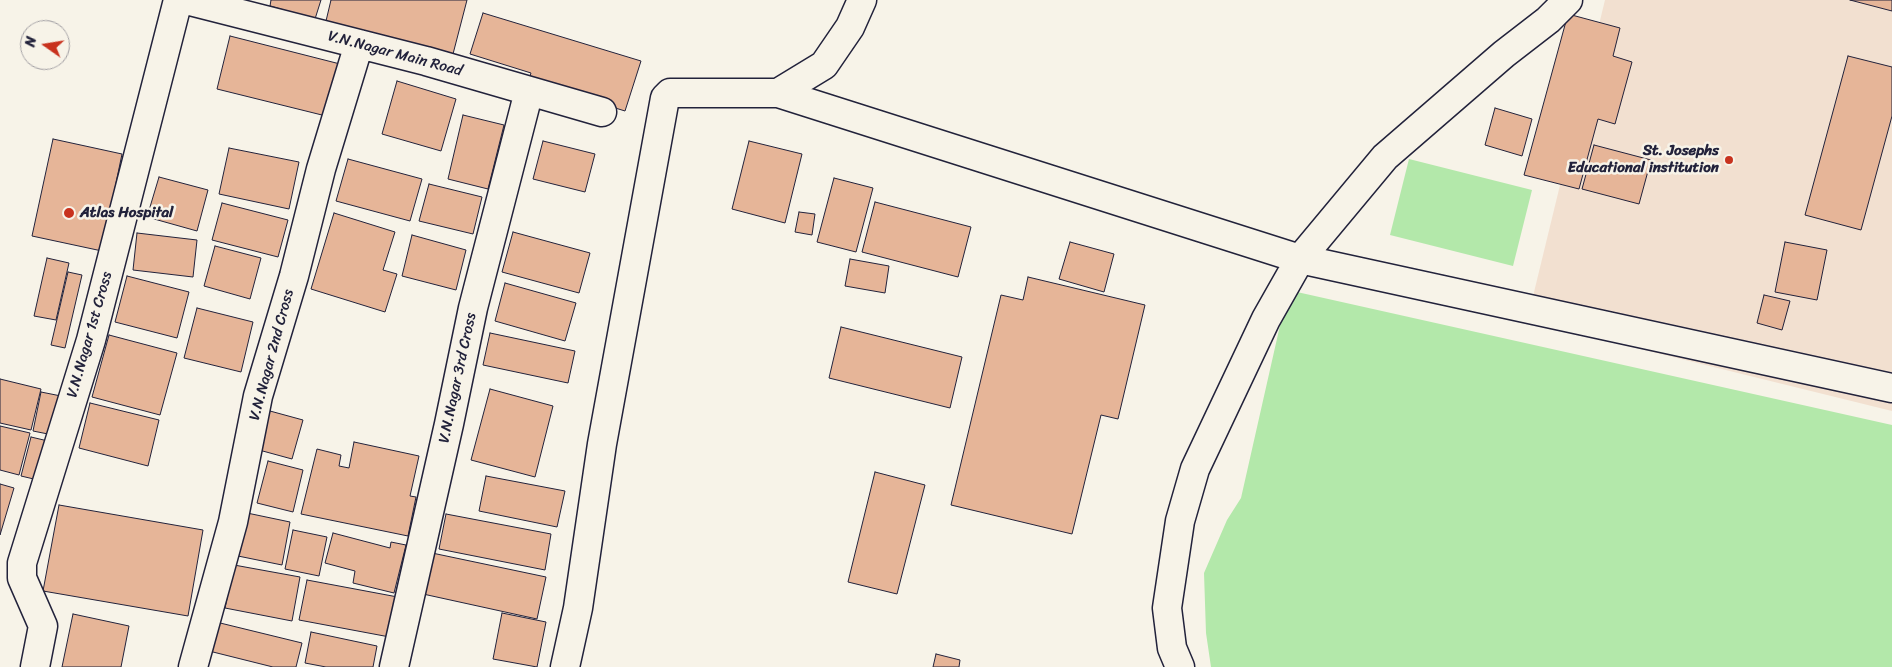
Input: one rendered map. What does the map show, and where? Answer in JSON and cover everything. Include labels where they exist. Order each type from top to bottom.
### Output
[{"type":"street","name":"V.N.Nagar 1st Cross","points":[[35,667],[43,626],[22,578],[22,563],[91,340],[178,0]]},
{"type":"street","name":"V.N.Nagar Main Road","points":[[186,0],[359,44],[602,112]]},
{"type":"street","points":[[778,93],[824,65],[850,27],[862,0]]},
{"type":"street","points":[[1180,667],[1172,648],[1167,608],[1180,521],[1195,469],[1266,319],[1300,259],[1385,156],[1504,54],[1548,20],[1568,0]]},
{"type":"street","name":"V.N.Nagar 2nd Cross","points":[[193,667],[233,522],[258,396],[294,276],[321,169],[359,44]]},
{"type":"street","name":"V.N.Nagar 3rd Cross","points":[[394,667],[473,308],[529,91]]},
{"type":"street","points":[[565,667],[578,608],[602,444],[663,103],[670,93],[778,93],[1300,259],[1892,388]]},
{"type":"shaded area","name":"St. Josephs Educational institution","points":[[1605,0],[1892,0],[1892,411],[1527,321]]},
{"type":"green space","points":[[1409,159],[1532,190],[1513,266],[1390,235]]},
{"type":"green space","points":[[1288,290],[1892,425],[1892,667],[1211,667],[1206,633],[1204,573],[1227,520],[1241,498]]},
{"type":"building","points":[[271,0],[321,0],[315,19],[270,6]]},
{"type":"building","points":[[331,0],[467,0],[453,54],[326,21]]},
{"type":"building","points":[[1850,0],[1892,0],[1892,11]]},
{"type":"building","points":[[483,13],[641,61],[625,111],[528,81],[531,73],[470,54]]},
{"type":"building","points":[[1568,14],[1620,28],[1613,56],[1632,62],[1615,124],[1598,119],[1579,189],[1524,175]]},
{"type":"building","points":[[230,36],[344,65],[330,117],[217,89]]},
{"type":"building","points":[[1848,56],[1892,67],[1892,116],[1861,230],[1805,215]]},
{"type":"building","points":[[397,81],[456,99],[441,151],[382,134]]},
{"type":"building","points":[[1495,108],[1532,119],[1522,156],[1485,145]]},
{"type":"building","points":[[463,115],[504,125],[488,189],[448,179]]},
{"type":"building","points":[[53,139],[122,154],[102,251],[32,236]]},
{"type":"building","points":[[543,141],[595,154],[585,192],[533,179]]},
{"type":"building","points":[[749,141],[802,154],[785,223],[732,209]]},
{"type":"building","points":[[1594,145],[1651,160],[1639,204],[1582,189]]},
{"type":"building","points":[[229,148],[299,162],[289,209],[219,194]]},
{"type":"building","points":[[348,159],[422,179],[410,221],[336,201]]},
{"type":"building","points":[[159,177],[208,190],[197,231],[147,217]]},
{"type":"building","points":[[834,178],[873,188],[856,252],[817,242]]},
{"type":"building","points":[[429,184],[482,197],[473,234],[419,221]]},
{"type":"building","points":[[875,202],[971,227],[958,277],[862,252]]},
{"type":"building","points":[[222,203],[288,220],[278,257],[212,240]]},
{"type":"building","points":[[799,212],[815,214],[812,235],[795,232]]},
{"type":"building","points":[[334,213],[395,232],[383,270],[397,274],[385,312],[311,289]]},
{"type":"building","points":[[513,232],[590,253],[579,293],[502,272]]},
{"type":"building","points":[[137,233],[197,240],[193,277],[133,270]]},
{"type":"building","points":[[412,235],[466,250],[456,290],[402,276]]},
{"type":"building","points":[[1070,242],[1114,254],[1104,292],[1059,279]]},
{"type":"building","points":[[1785,242],[1827,250],[1817,300],[1775,292]]},
{"type":"building","points":[[215,246],[261,258],[250,299],[204,286]]},
{"type":"building","points":[[47,258],[69,263],[56,320],[34,316]]},
{"type":"building","points":[[850,259],[889,266],[885,293],[845,286]]},
{"type":"building","points":[[68,272],[82,275],[65,348],[51,345]]},
{"type":"building","points":[[127,276],[189,292],[177,338],[115,322]]},
{"type":"building","points":[[1028,277],[1145,305],[1118,419],[1101,415],[1072,534],[951,505],[1001,295],[1023,300]]},
{"type":"building","points":[[505,283],[576,303],[565,341],[495,321]]},
{"type":"building","points":[[1764,295],[1790,301],[1782,330],[1757,323]]},
{"type":"building","points":[[197,308],[253,322],[241,372],[184,358]]},
{"type":"building","points":[[841,327],[962,357],[950,408],[829,378]]},
{"type":"building","points":[[490,333],[575,351],[568,383],[483,365]]},
{"type":"building","points":[[109,335],[177,353],[160,415],[92,397]]},
{"type":"building","points":[[0,379],[41,389],[31,430],[0,423]]},
{"type":"building","points":[[490,389],[553,406],[535,477],[471,460]]},
{"type":"building","points":[[41,392],[61,396],[53,435],[33,431]]},
{"type":"building","points":[[90,403],[159,420],[148,466],[79,448]]},
{"type":"building","points":[[270,411],[303,420],[292,459],[259,450]]},
{"type":"building","points":[[0,426],[30,433],[19,475],[0,470]]},
{"type":"building","points":[[31,437],[48,441],[38,480],[21,476]]},
{"type":"building","points":[[354,442],[419,456],[410,496],[416,497],[408,536],[301,514],[317,449],[341,455],[339,466],[349,468]]},
{"type":"building","points":[[268,461],[303,470],[293,512],[257,503]]},
{"type":"building","points":[[875,472],[925,485],[897,594],[848,582]]},
{"type":"building","points":[[486,476],[565,491],[557,527],[479,511]]},
{"type":"building","points":[[0,484],[14,488],[0,535]]},
{"type":"building","points":[[59,505],[203,530],[188,616],[43,591]]},
{"type":"building","points":[[247,513],[290,522],[282,565],[238,556]]},
{"type":"building","points":[[446,514],[551,534],[545,570],[439,549]]},
{"type":"building","points":[[293,530],[327,537],[319,576],[285,569]]},
{"type":"building","points":[[333,533],[390,548],[391,542],[406,545],[394,593],[353,583],[355,571],[325,563]]},
{"type":"building","points":[[432,553],[546,577],[537,619],[423,594]]},
{"type":"building","points":[[234,565],[300,577],[292,621],[225,608]]},
{"type":"building","points":[[307,580],[403,598],[395,638],[299,620]]},
{"type":"building","points":[[502,613],[546,622],[537,667],[493,659]]},
{"type":"building","points":[[73,614],[129,626],[121,667],[62,667]]},
{"type":"building","points":[[212,621],[302,643],[296,667],[273,667],[205,650]]},
{"type":"building","points":[[311,632],[377,646],[373,667],[326,667],[305,663]]},
{"type":"building","points":[[936,654],[960,660],[959,667],[933,667]]},
{"type":"place","name":"St. Josephs Educational institution","points":[[1729,160]]},
{"type":"place","name":"Atlas Hospital","points":[[69,213]]}]
